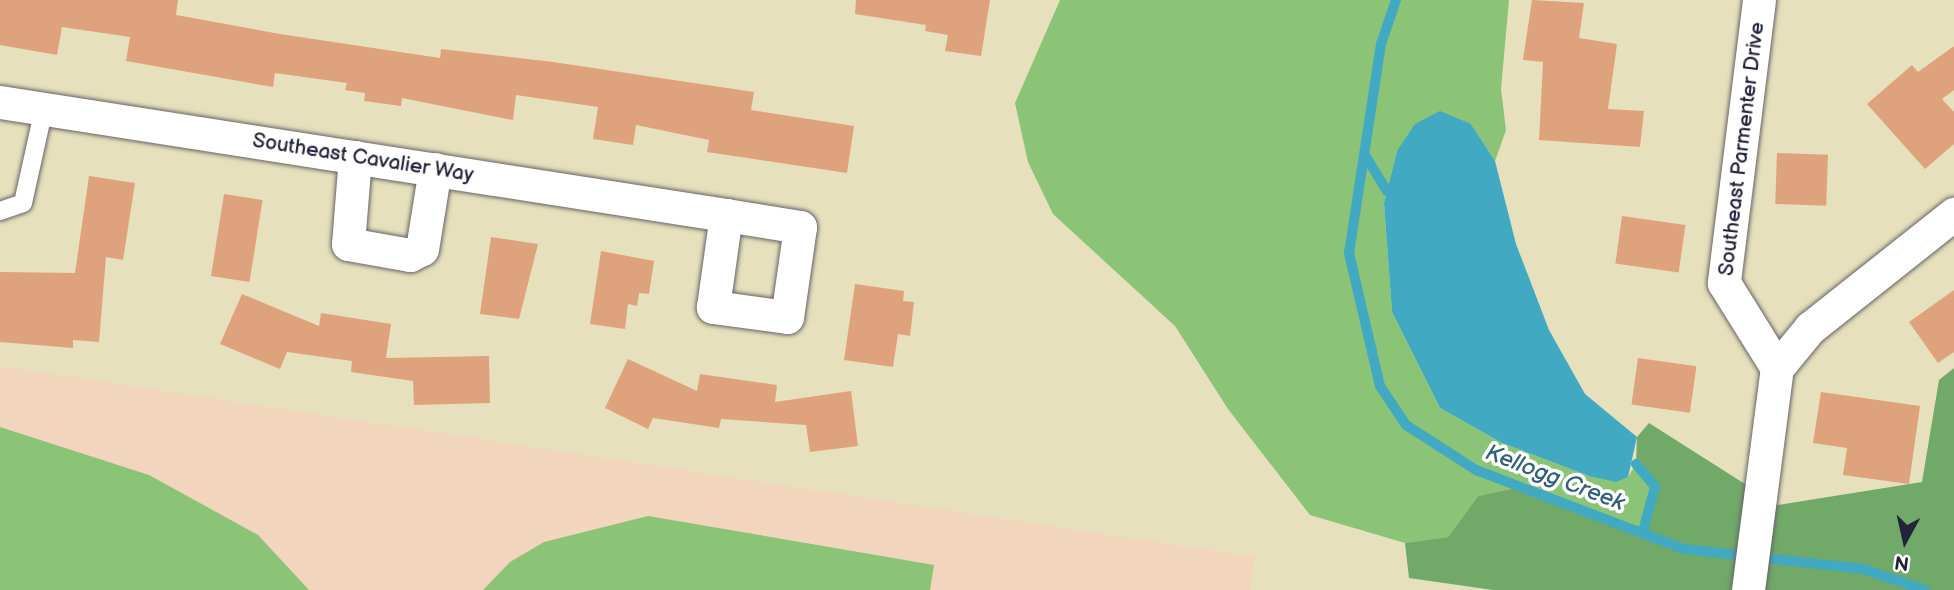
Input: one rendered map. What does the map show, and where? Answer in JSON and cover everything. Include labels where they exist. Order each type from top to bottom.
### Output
[{"type":"street","name":"Southeast Parmenter Drive","points":[[1759,0],[1724,284],[1777,368]]},
{"type":"street","name":"Southeast Cavalier Way","points":[[0,102],[726,215]]},
{"type":"street","points":[[355,157],[348,244],[410,255],[422,249],[435,169]]},
{"type":"street","points":[[1749,584],[1777,368],[1810,328],[1954,214]]},
{"type":"lane","points":[[0,211],[23,203],[44,108]]},
{"type":"shaded area","points":[[0,366],[1255,557],[1250,590],[0,590]]},
{"type":"green space","points":[[1060,0],[1509,0],[1501,89],[1506,130],[1495,161],[1471,124],[1397,151],[1384,203],[1392,312],[1440,408],[1502,443],[1589,476],[1628,477],[1636,464],[1647,470],[1655,487],[1643,531],[1530,485],[1478,496],[1448,537],[1405,543],[1310,515],[1228,409],[1175,326],[1053,214],[1028,162],[1015,103]]},
{"type":"green space","points":[[1954,368],[1954,590],[1493,590],[1409,578],[1405,543],[1448,537],[1478,496],[1530,485],[1643,531],[1655,487],[1636,464],[1637,437],[1649,423],[1778,505],[1922,482],[1939,380]]},
{"type":"green space","points":[[0,427],[149,475],[258,535],[309,590],[0,590]]},
{"type":"green space","points":[[648,516],[934,565],[930,590],[483,590],[510,562],[544,542]]},
{"type":"water","points":[[1440,111],[1471,124],[1495,161],[1516,244],[1549,330],[1585,394],[1637,437],[1628,477],[1616,482],[1589,476],[1502,443],[1440,408],[1392,312],[1384,203],[1397,151],[1415,124]]},
{"type":"building","points":[[0,0],[178,0],[176,15],[280,34],[440,58],[441,49],[553,62],[754,92],[751,110],[854,126],[847,173],[707,152],[709,140],[636,125],[633,145],[593,139],[598,107],[516,95],[513,120],[402,98],[401,106],[364,101],[365,93],[345,90],[347,83],[275,73],[273,87],[126,61],[130,37],[62,27],[57,55],[0,45]]},
{"type":"building","points":[[856,0],[990,0],[981,56],[945,51],[948,35],[925,31],[926,25],[855,14]]},
{"type":"building","points":[[1532,0],[1584,3],[1579,38],[1617,44],[1608,109],[1644,111],[1640,147],[1539,140],[1543,62],[1523,60]]},
{"type":"building","points":[[1954,46],[1954,90],[1942,99],[1954,112],[1954,144],[1925,169],[1867,104],[1912,65],[1918,72]]},
{"type":"building","points":[[1777,153],[1828,155],[1826,206],[1775,204]]},
{"type":"building","points":[[89,176],[135,183],[123,260],[106,257],[99,342],[73,340],[73,348],[0,342],[0,272],[75,273]]},
{"type":"building","points":[[224,194],[263,200],[250,282],[211,276]]},
{"type":"building","points":[[1622,216],[1685,225],[1679,272],[1615,264]]},
{"type":"building","points":[[491,237],[538,244],[519,319],[480,314]]},
{"type":"building","points":[[601,251],[654,261],[649,294],[639,293],[637,306],[628,304],[625,329],[590,324]]},
{"type":"building","points":[[855,284],[904,291],[903,301],[914,302],[910,336],[898,334],[893,367],[844,360]]},
{"type":"building","points":[[1954,290],[1954,352],[1938,363],[1909,322]]},
{"type":"building","points":[[242,294],[319,326],[321,313],[391,324],[386,358],[489,356],[490,403],[414,405],[413,381],[351,372],[352,361],[287,352],[280,369],[220,344]]},
{"type":"building","points":[[1638,358],[1696,366],[1690,413],[1631,405]]},
{"type":"building","points":[[628,359],[697,391],[700,374],[777,385],[775,402],[851,391],[858,446],[810,452],[806,425],[721,419],[719,428],[653,418],[648,429],[605,408]]},
{"type":"building","points":[[1821,392],[1920,406],[1909,484],[1843,475],[1847,448],[1813,443]]},
{"type":"waterway","name":"Kellogg Creek","points":[[1396,0],[1381,44],[1349,253],[1380,386],[1406,425],[1476,470],[1684,549],[1863,569],[1925,590]]},
{"type":"waterway","points":[[1365,155],[1387,191]]},
{"type":"waterway","points":[[1636,464],[1655,487],[1643,531]]}]
